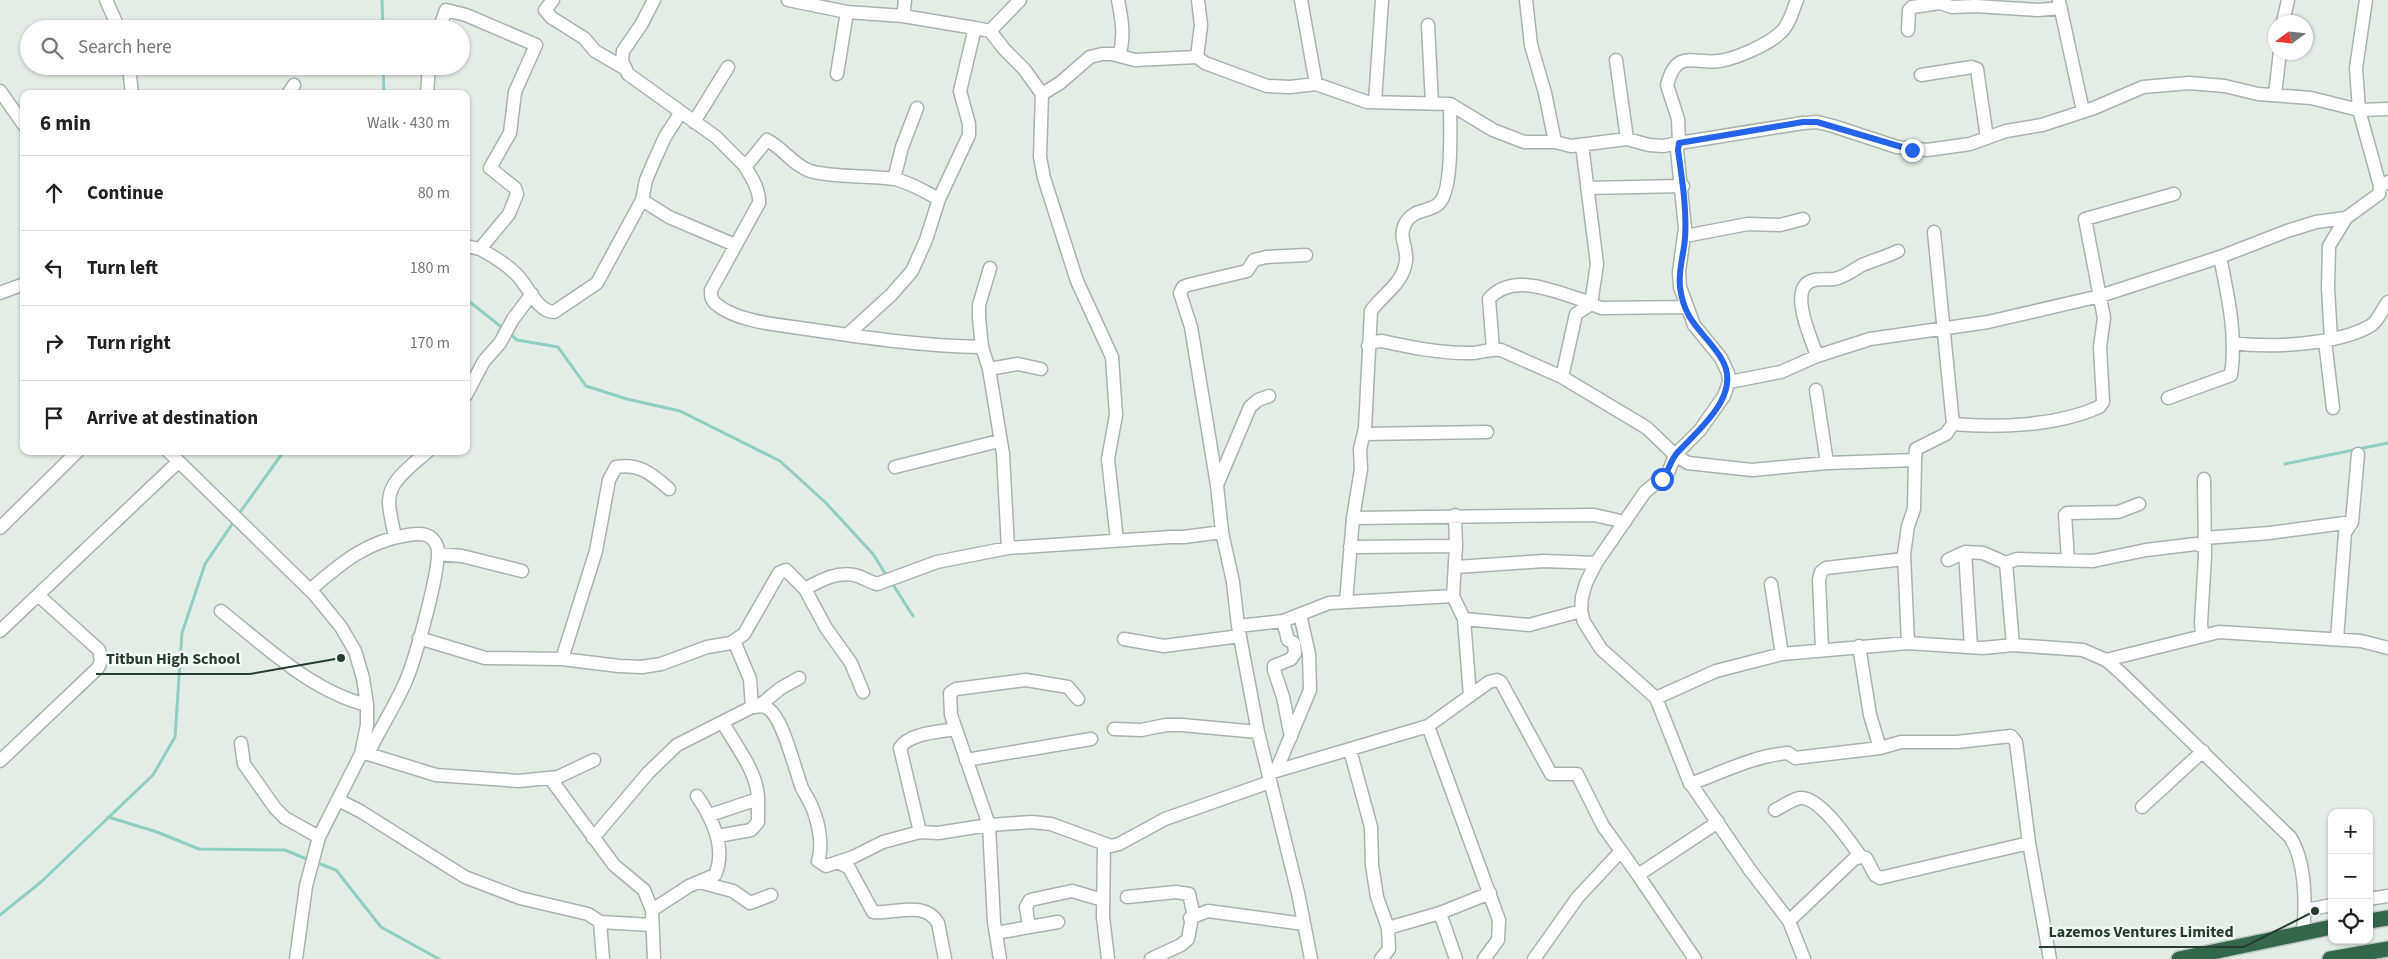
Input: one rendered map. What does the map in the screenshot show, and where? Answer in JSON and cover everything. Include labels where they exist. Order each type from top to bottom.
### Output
[{"type":"highway","points":[[2373,920],[2388,918]]},
{"type":"highway","points":[[2179,959],[2328,928]]},
{"type":"highway","points":[[2330,959],[2388,949]]},
{"type":"street","points":[[106,0],[115,20]]},
{"type":"street","points":[[553,0],[545,10],[552,18],[584,38],[601,55],[624,68],[628,74],[716,137],[744,165],[752,176],[760,197],[755,210],[711,290],[711,298],[716,305],[742,317],[763,322],[934,346],[982,347]]},
{"type":"street","points":[[624,68],[623,52],[641,25],[654,0]]},
{"type":"street","points":[[788,0],[847,12],[903,16],[990,31],[1004,49],[1024,69],[1042,94],[1040,157],[1044,178],[1077,281],[1112,357],[1116,415],[1108,459],[1117,540]]},
{"type":"street","points":[[903,16],[905,0]]},
{"type":"street","points":[[990,31],[1020,0]]},
{"type":"street","points":[[1118,0],[1123,31],[1123,45],[1118,56]]},
{"type":"street","points":[[1197,57],[1201,25],[1198,0]]},
{"type":"street","points":[[1301,0],[1316,84]]},
{"type":"street","points":[[1375,102],[1382,0]]},
{"type":"street","points":[[1526,0],[1531,45],[1545,93],[1555,142]]},
{"type":"street","points":[[1797,0],[1788,23],[1780,34],[1770,41],[1728,60],[1716,62],[1695,59],[1686,60],[1677,66],[1668,85],[1668,92],[1678,118],[1678,150],[1683,186],[1685,236],[1680,287],[1694,325],[1721,358],[1728,373],[1729,382],[1724,396],[1700,430],[1675,455],[1668,473],[1645,492],[1596,563],[1586,583],[1581,610],[1584,622],[1600,649],[1656,698],[1679,761],[1690,784],[1750,870],[1789,921],[1804,959]]},
{"type":"street","points":[[2285,15],[2288,0]]},
{"type":"street","points":[[2333,408],[2328,340],[2329,246],[2346,218],[2384,191],[2359,110],[2356,68],[2366,0]]},
{"type":"street","points":[[1908,30],[1909,10],[1912,6],[1940,1],[1952,8],[1975,6],[2038,10],[2060,4],[2083,111]]},
{"type":"street","points":[[442,20],[446,10],[466,14],[536,45],[515,92],[510,133],[490,168],[515,188],[517,194],[509,214],[480,249]]},
{"type":"street","points":[[837,74],[847,12]]},
{"type":"street","points":[[1428,25],[1432,104]]},
{"type":"street","points":[[847,335],[891,295],[912,271],[926,240],[939,200],[969,135],[969,124],[960,91],[975,28]]},
{"type":"street","points":[[1042,94],[1060,83],[1090,57],[1102,54],[1135,60],[1197,57],[1205,63],[1260,84],[1290,88],[1316,84],[1358,99],[1375,102],[1450,104],[1510,138],[1524,142],[1555,142],[1570,146],[1627,139],[1649,145],[1663,146],[1803,122],[1817,122],[1912,150],[1927,150],[1970,144],[2016,128],[2042,125],[2143,88],[2188,83],[2225,86],[2258,94],[2311,98],[2359,110],[2388,109]]},
{"type":"street","points":[[1616,60],[1627,139]]},
{"type":"street","points":[[2276,94],[2279,60]]},
{"type":"street","points":[[694,122],[728,67]]},
{"type":"street","points":[[1921,75],[1976,68],[1988,138]]},
{"type":"street","points":[[131,75],[132,90]]},
{"type":"street","points":[[427,90],[428,75]]},
{"type":"street","points":[[0,91],[20,119]]},
{"type":"street","points":[[1346,602],[1353,518],[1361,469],[1360,449],[1364,434],[1371,311],[1393,288],[1401,276],[1406,260],[1401,236],[1410,216],[1438,205],[1443,196],[1450,154],[1450,104]]},
{"type":"street","points":[[894,179],[902,148],[917,108]]},
{"type":"street","points":[[470,247],[480,249],[501,261],[517,275],[542,307],[548,312],[554,312],[597,283],[642,200],[646,180],[655,158],[665,137],[681,112]]},
{"type":"street","points":[[744,165],[750,161],[767,140],[776,144],[795,163],[811,171],[894,179],[918,188],[939,200]]},
{"type":"street","points":[[1562,377],[1576,314],[1590,303],[1597,264],[1582,145]]},
{"type":"street","points":[[1587,188],[1683,186]]},
{"type":"street","points":[[1953,424],[1980,427],[2037,424],[2099,407],[2103,402],[2100,347],[2104,318],[2085,220],[2174,194]]},
{"type":"street","points":[[642,200],[669,216],[735,245]]},
{"type":"street","points":[[1729,382],[1781,372],[1817,356],[1870,339],[1988,322],[2100,296],[2220,257],[2267,238],[2316,222],[2346,218]]},
{"type":"street","points":[[1685,236],[1748,224],[1780,225],[1803,219]]},
{"type":"street","points":[[1908,643],[1904,559],[1908,526],[1914,509],[1914,460],[1916,449],[1946,434],[1953,424],[1934,232]]},
{"type":"street","points":[[1817,356],[1802,308],[1801,296],[1806,284],[1813,280],[1843,276],[1864,264],[1881,260],[1898,251]]},
{"type":"street","points":[[1306,254],[1266,257],[1254,260],[1246,271],[1188,285],[1181,290],[1182,300],[1191,327],[1217,485],[1222,532],[1233,582],[1239,631],[1258,732],[1271,774],[1292,864],[1311,959]]},
{"type":"street","points":[[2168,398],[2231,376],[2233,343],[2231,311],[2220,257]]},
{"type":"street","points":[[990,268],[980,305],[982,347],[989,369],[1005,473],[1008,548]]},
{"type":"street","points":[[1493,348],[1488,299],[1510,285],[1552,288],[1561,294],[1601,308],[1686,307]]},
{"type":"street","points":[[0,293],[20,286]]},
{"type":"street","points":[[470,387],[484,361],[500,343],[513,319],[532,294]]},
{"type":"street","points":[[2233,343],[2252,346],[2328,340],[2371,326],[2388,302]]},
{"type":"street","points":[[1368,346],[1374,342],[1382,341],[1446,353],[1472,353],[1493,348],[1501,350],[1562,377],[1647,428],[1675,455],[1695,464],[1739,470],[1827,463],[1914,460]]},
{"type":"street","points":[[989,369],[1018,364],[1041,369]]},
{"type":"street","points":[[1816,390],[1827,463]]},
{"type":"street","points":[[1217,485],[1250,407],[1258,400],[1270,396]]},
{"type":"street","points":[[1364,434],[1486,432]]},
{"type":"street","points":[[895,468],[1000,441]]},
{"type":"street","points":[[2337,639],[2345,533],[2352,522],[2358,454]]},
{"type":"street","points":[[0,528],[74,455]]},
{"type":"street","points":[[172,455],[222,502],[310,590],[341,627],[355,650],[364,678],[367,705],[364,754]]},
{"type":"street","points":[[395,537],[389,501],[392,489],[400,478],[424,455]]},
{"type":"street","points":[[0,631],[178,462]]},
{"type":"street","points":[[562,659],[596,550],[612,472],[616,467],[638,467],[648,471],[669,489]]},
{"type":"street","points":[[2202,636],[2205,542],[2204,479]]},
{"type":"street","points":[[2068,560],[2065,515],[2067,512],[2118,512],[2139,504]]},
{"type":"street","points":[[1353,518],[1455,515],[1594,515],[1626,522]]},
{"type":"street","points":[[1455,515],[1456,567],[1453,596],[1464,619],[1470,696]]},
{"type":"street","points":[[1948,560],[1965,552],[1983,553],[2006,563],[2017,559],[2093,561],[2146,550],[2308,526],[2352,522]]},
{"type":"street","points":[[805,589],[826,577],[857,576],[877,584],[937,562],[1008,548],[1117,540],[1184,538],[1222,532]]},
{"type":"street","points":[[296,959],[306,886],[319,837],[338,800],[406,682],[426,615],[438,554],[432,538],[424,534],[395,537],[361,550],[310,590]]},
{"type":"street","points":[[1350,547],[1456,546]]},
{"type":"street","points":[[1965,552],[1971,647]]},
{"type":"street","points":[[438,554],[462,556],[522,571]]},
{"type":"street","points":[[1822,650],[1819,580],[1821,572],[1826,568],[1904,559]]},
{"type":"street","points":[[1456,567],[1544,561],[1596,563]]},
{"type":"street","points":[[2006,563],[2013,645]]},
{"type":"street","points":[[419,638],[485,658],[562,659],[642,667],[661,664],[707,647],[734,641],[744,634],[779,573],[789,571],[805,589],[826,628],[851,663],[863,692]]},
{"type":"street","points":[[1771,584],[1782,654]]},
{"type":"street","points":[[0,761],[98,668],[100,660],[99,650],[38,594]]},
{"type":"street","points":[[1124,639],[1164,646],[1283,621],[1319,606],[1346,602],[1453,596]]},
{"type":"street","points":[[221,610],[296,670],[349,701],[367,705]]},
{"type":"street","points":[[1464,619],[1524,625],[1581,610]]},
{"type":"street","points":[[1271,774],[1291,737],[1310,690],[1309,654],[1300,614]]},
{"type":"street","points":[[1283,621],[1288,640],[1294,643],[1295,653],[1291,658],[1274,666],[1274,670],[1283,697],[1291,737]]},
{"type":"street","points":[[2106,660],[2202,636],[2234,632],[2361,641],[2388,648]]},
{"type":"street","points":[[734,641],[750,679],[756,707]]},
{"type":"street","points":[[1656,698],[1716,670],[1782,654],[1908,643],[1971,647],[2013,645],[2084,650],[2106,660],[2203,751],[2293,842],[2299,859],[2306,910],[2303,932]]},
{"type":"street","points":[[1859,646],[1870,715],[1880,748]]},
{"type":"street","points":[[593,838],[609,817],[664,756],[677,745],[756,707],[780,688],[799,678]]},
{"type":"street","points":[[1000,959],[996,933],[989,825],[966,760],[948,698],[956,689],[1026,680],[1068,687],[1078,699]]},
{"type":"street","points":[[756,707],[769,710],[785,736],[802,786],[814,812],[820,839],[818,860],[826,866],[883,842],[920,832],[938,833],[989,825],[1032,822],[1051,824],[1104,844],[1119,844],[1171,816],[1207,806],[1271,774],[1428,726],[1489,682],[1497,680],[1501,682],[1551,774],[1577,774],[1603,826],[1695,959]]},
{"type":"street","points":[[718,836],[751,830],[758,822],[758,789],[750,770],[723,724]]},
{"type":"street","points":[[1114,729],[1141,730],[1182,724],[1258,732]]},
{"type":"street","points":[[1428,726],[1490,893],[1499,928],[1498,940],[1484,959]]},
{"type":"street","points":[[920,832],[900,748],[910,739],[956,729]]},
{"type":"street","points":[[1690,784],[1741,764],[1771,755],[1788,753],[1794,758],[1880,748],[1901,742],[1958,742],[2008,736],[2014,737],[2025,801],[2029,843],[2050,959]]},
{"type":"street","points":[[966,760],[1091,738]]},
{"type":"street","points":[[241,743],[244,764],[275,808],[285,818],[319,837]]},
{"type":"street","points":[[1350,750],[1371,827],[1372,864],[1377,897],[1388,928],[1389,949],[1381,959]]},
{"type":"street","points":[[2142,807],[2203,751]]},
{"type":"street","points":[[364,754],[436,775],[519,781],[558,777],[594,760]]},
{"type":"street","points":[[550,778],[614,865],[644,890],[652,910],[654,959]]},
{"type":"street","points":[[652,910],[689,886],[715,875],[718,868],[718,836],[710,815],[697,796]]},
{"type":"street","points":[[1775,810],[1800,798],[1807,800],[1836,822],[1861,857]]},
{"type":"street","points":[[338,800],[360,811],[465,877],[520,898],[588,914],[600,922],[652,925]]},
{"type":"street","points":[[710,815],[758,800]]},
{"type":"street","points":[[1638,875],[1718,822]]},
{"type":"street","points":[[1789,921],[1854,859],[1866,858],[1875,875],[1880,878],[2029,843]]},
{"type":"street","points":[[1104,844],[1103,900],[1108,959]]},
{"type":"street","points":[[1534,959],[1578,897],[1621,851]]},
{"type":"street","points":[[838,862],[849,868],[873,912],[920,910],[935,918],[938,923],[944,959]]},
{"type":"street","points":[[699,882],[733,891],[750,903],[771,895]]},
{"type":"street","points":[[1029,928],[1026,907],[1030,900],[1072,891],[1103,900]]},
{"type":"street","points":[[1126,897],[1176,892],[1189,894],[1193,912],[1190,918],[1188,939],[1181,945],[1151,959]]},
{"type":"street","points":[[1388,928],[1440,912],[1490,893]]},
{"type":"street","points":[[2373,898],[2388,896]]},
{"type":"street","points":[[2306,910],[2328,906]]},
{"type":"street","points":[[1190,918],[1208,911],[1304,924]]},
{"type":"street","points":[[1440,912],[1456,959]]},
{"type":"street","points":[[600,922],[603,959]]},
{"type":"street","points":[[996,933],[1058,922]]},
{"type":"waterway","points":[[382,0],[383,20]]},
{"type":"waterway","points":[[383,75],[384,90]]},
{"type":"waterway","points":[[470,302],[504,329]]},
{"type":"waterway","points":[[509,333],[517,340],[558,347],[586,386],[627,399],[680,411],[780,461],[826,503],[873,554],[888,578]]},
{"type":"waterway","points":[[2285,464],[2388,443]]},
{"type":"waterway","points":[[238,515],[281,455]]},
{"type":"waterway","points":[[0,915],[41,882],[153,775],[175,737],[182,633],[205,564],[235,520]]},
{"type":"waterway","points":[[892,583],[913,616]]},
{"type":"waterway","points":[[108,817],[157,832],[199,849],[285,850],[309,860]]},
{"type":"waterway","points":[[315,862],[336,870],[381,927],[439,959]]},
{"type":"place","name":"Titbun High School","points":[[341,658]]},
{"type":"place","name":"Lazemos Ventures Limited","points":[[2315,911]]},
{"type":"route","points":[[1662,479],[1668,473],[1675,455],[1700,430],[1724,396],[1729,382],[1728,373],[1721,358],[1694,325],[1680,287],[1685,228],[1679,143],[1803,122],[1817,122],[1912,150]]}]
